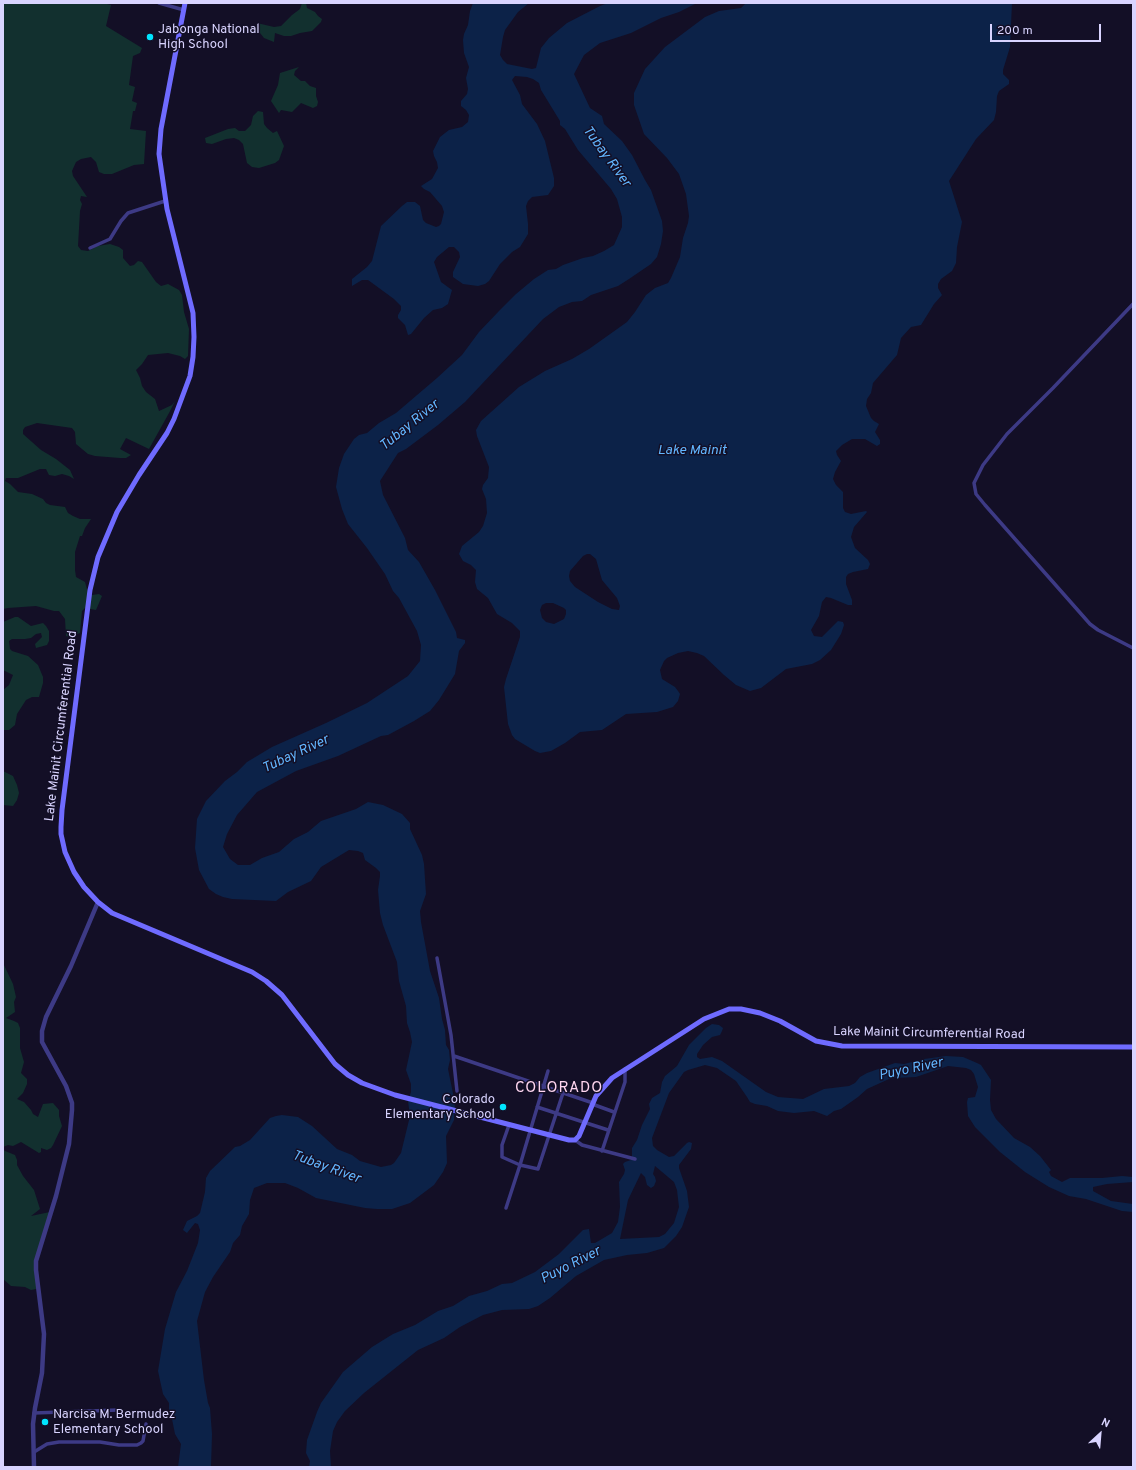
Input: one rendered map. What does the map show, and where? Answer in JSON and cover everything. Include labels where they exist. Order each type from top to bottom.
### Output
[{"type":"main road","name":"Lake Mainit Circumferential Road","points":[[185,3],[160,141],[159,154],[165,201],[193,313],[194,337],[191,370],[186,390],[167,433],[117,512],[95,568],[90,590],[62,810],[62,834],[65,852],[74,872],[84,887],[98,902],[120,917],[252,972],[266,981],[282,996],[342,1070],[354,1079],[395,1095],[569,1140],[575,1140],[581,1134],[592,1104],[600,1090],[612,1078],[704,1019],[722,1011],[736,1009],[760,1013],[780,1021],[816,1041],[842,1046],[1133,1048]]},
{"type":"street","points":[[159,3],[184,10]]},
{"type":"street","points":[[90,248],[110,239],[121,221],[128,213],[165,201]]},
{"type":"street","points":[[1133,304],[1007,434],[983,464],[974,483],[976,494],[985,505],[1090,624],[1098,630],[1133,648]]},
{"type":"street","points":[[34,1467],[34,1413],[42,1374],[44,1341],[36,1261],[56,1196],[69,1144],[72,1116],[72,1103],[66,1086],[45,1050],[42,1042],[42,1031],[46,1017],[68,974],[98,902]]},
{"type":"street","points":[[437,958],[451,1035],[457,1091]]},
{"type":"street","points":[[454,1056],[614,1112]]},
{"type":"street","points":[[602,1151],[625,1082],[626,1069]]},
{"type":"street","points":[[506,1208],[548,1071]]},
{"type":"street","points":[[509,1125],[502,1145],[501,1154],[504,1158],[520,1165],[538,1169],[563,1093]]},
{"type":"street","points":[[537,1107],[608,1130]]},
{"type":"street","points":[[575,1140],[582,1145],[635,1160]]},
{"type":"street","points":[[34,1413],[118,1410]]},
{"type":"street","points":[[34,1452],[47,1444],[59,1442],[105,1442],[119,1445],[137,1446],[143,1440],[146,1424]]},
{"type":"green space","points":[[3,3],[103,3],[111,5],[106,26],[142,48],[140,53],[133,56],[129,85],[135,87],[132,101],[137,103],[135,111],[133,111],[130,129],[146,131],[144,164],[134,165],[112,174],[104,174],[99,172],[96,162],[91,157],[81,159],[76,162],[72,171],[73,176],[87,197],[81,196],[80,200],[82,204],[80,211],[78,246],[81,250],[88,251],[98,246],[110,244],[123,250],[123,258],[130,266],[134,265],[138,261],[142,262],[156,282],[161,286],[168,284],[179,290],[182,295],[184,312],[189,329],[188,356],[185,359],[168,353],[148,355],[136,370],[142,386],[146,392],[155,399],[159,411],[172,405],[175,401],[149,449],[126,438],[120,449],[131,455],[126,458],[95,456],[88,454],[76,444],[75,432],[72,428],[37,423],[25,427],[23,430],[23,434],[41,450],[70,470],[74,479],[62,474],[55,476],[49,475],[46,469],[40,469],[18,478],[6,478],[5,481],[18,492],[32,494],[43,499],[50,505],[65,507],[68,513],[80,519],[91,519],[82,536],[80,536],[75,552],[76,577],[85,582],[88,593],[92,595],[99,594],[102,596],[96,610],[85,608],[82,611],[80,633],[70,637],[66,636],[65,619],[59,611],[36,606],[3,609]]},
{"type":"green space","points":[[302,3],[306,3],[307,8],[315,12],[322,19],[312,31],[291,36],[284,36],[275,33],[274,42],[264,38],[256,28],[257,23],[274,27],[281,26],[300,9]]},
{"type":"green space","points":[[299,67],[295,71],[294,75],[301,81],[305,81],[310,86],[316,88],[318,102],[317,106],[313,108],[301,103],[292,112],[281,110],[279,113],[271,101],[278,85],[280,73]]},
{"type":"green space","points":[[258,111],[263,112],[264,124],[273,133],[277,131],[284,146],[279,160],[275,163],[259,168],[252,167],[247,163],[243,144],[234,138],[212,144],[206,143],[205,138],[228,129],[235,128],[239,131],[245,131],[251,125],[253,116]]},
{"type":"green space","points":[[18,617],[31,626],[43,623],[49,631],[49,641],[47,645],[36,648],[35,644],[42,637],[41,633],[36,634],[31,638],[12,639],[9,641],[10,649],[12,651],[28,656],[38,665],[43,677],[43,683],[39,697],[32,697],[26,700],[17,714],[15,725],[9,730],[3,730],[3,690],[9,685],[13,675],[3,670],[3,622]]},
{"type":"green space","points":[[3,771],[13,776],[17,785],[19,793],[13,806],[3,805]]},
{"type":"green space","points":[[3,963],[13,984],[16,997],[14,1002],[15,1012],[6,1018],[18,1023],[20,1028],[20,1048],[24,1062],[21,1073],[27,1079],[27,1084],[23,1093],[17,1099],[24,1102],[33,1114],[38,1117],[43,1104],[53,1103],[59,1110],[62,1126],[51,1148],[47,1150],[41,1148],[41,1152],[39,1153],[21,1142],[13,1146],[8,1145],[3,1147]]},
{"type":"green space","points":[[3,1149],[15,1155],[17,1165],[23,1176],[34,1190],[40,1209],[31,1216],[50,1212],[38,1249],[36,1289],[31,1290],[25,1287],[11,1286],[3,1279]]},
{"type":"water","name":"Tubay River","points":[[473,3],[529,3],[518,12],[505,30],[500,55],[507,64],[532,69],[536,68],[541,48],[549,38],[567,23],[600,6],[608,3],[697,3],[679,12],[661,18],[631,33],[600,43],[584,55],[574,74],[590,108],[602,116],[604,124],[622,141],[632,155],[651,190],[662,221],[663,231],[661,244],[657,257],[651,264],[618,286],[591,295],[582,301],[572,302],[559,307],[543,319],[465,402],[438,425],[406,449],[398,453],[380,481],[383,495],[405,538],[408,550],[419,562],[435,590],[456,632],[457,638],[465,640],[465,643],[459,651],[455,674],[439,700],[430,711],[388,735],[381,736],[338,756],[296,771],[257,792],[237,815],[227,834],[223,847],[230,859],[238,865],[250,865],[262,858],[279,852],[294,839],[308,832],[321,821],[356,809],[368,802],[383,805],[402,814],[410,823],[410,829],[422,855],[424,864],[426,894],[420,911],[421,922],[430,971],[439,998],[445,1030],[446,1045],[449,1050],[450,1060],[448,1069],[455,1103],[454,1120],[446,1136],[447,1163],[443,1172],[434,1185],[410,1203],[392,1209],[365,1208],[316,1198],[285,1183],[267,1183],[254,1188],[250,1200],[249,1214],[242,1226],[240,1235],[233,1243],[230,1252],[205,1292],[197,1321],[204,1380],[210,1408],[212,1434],[211,1467],[178,1467],[181,1444],[175,1434],[172,1419],[169,1415],[169,1403],[163,1394],[158,1371],[165,1329],[176,1292],[187,1271],[198,1243],[200,1230],[198,1224],[195,1223],[187,1233],[183,1230],[187,1221],[200,1213],[205,1192],[206,1178],[210,1171],[235,1147],[240,1146],[250,1140],[270,1118],[282,1115],[298,1117],[312,1126],[337,1149],[352,1155],[360,1161],[381,1167],[391,1165],[401,1153],[410,1116],[408,1101],[411,1092],[411,1084],[406,1070],[412,1042],[407,1023],[406,1006],[399,981],[397,962],[380,913],[378,890],[380,872],[365,860],[363,853],[349,850],[321,867],[311,881],[288,892],[276,901],[232,899],[223,897],[209,889],[199,870],[195,848],[197,819],[206,801],[225,781],[247,762],[272,747],[367,703],[408,676],[420,661],[421,645],[417,631],[399,598],[393,591],[385,574],[348,524],[342,509],[336,487],[339,468],[344,454],[354,439],[359,435],[367,433],[379,423],[396,413],[437,378],[462,355],[479,332],[499,311],[534,279],[548,270],[556,269],[563,265],[604,251],[614,245],[622,227],[622,217],[617,199],[611,189],[578,150],[565,129],[560,125],[560,121],[541,90],[539,83],[527,77],[515,76],[512,80],[520,95],[522,104],[537,124],[545,141],[554,178],[554,186],[548,195],[532,197],[528,201],[526,206],[528,234],[520,247],[512,252],[500,264],[489,281],[478,286],[463,284],[453,277],[453,272],[460,257],[459,252],[454,247],[449,247],[437,257],[434,262],[441,282],[452,290],[448,304],[442,308],[433,310],[424,318],[411,334],[408,335],[405,325],[398,318],[401,306],[394,299],[368,280],[362,280],[352,286],[352,279],[372,261],[381,226],[407,202],[415,202],[420,206],[423,220],[426,223],[436,227],[441,224],[444,212],[442,206],[430,192],[421,186],[432,179],[438,168],[433,151],[440,137],[449,130],[462,127],[468,122],[469,115],[461,106],[461,101],[467,94],[468,89],[466,78],[469,67],[464,53],[463,40]]},
{"type":"water","name":"Lake Mainit","points":[[746,3],[1012,3],[1010,47],[1003,70],[1003,74],[1009,80],[1009,84],[999,91],[994,120],[976,139],[949,181],[962,222],[957,247],[956,263],[952,271],[941,279],[938,284],[938,288],[942,295],[934,304],[921,325],[911,327],[901,338],[897,355],[873,383],[871,393],[867,399],[866,406],[871,418],[879,424],[875,432],[880,440],[880,444],[877,446],[865,439],[852,439],[836,451],[841,461],[833,479],[836,485],[843,492],[843,508],[845,512],[851,514],[867,512],[854,527],[851,537],[855,548],[868,560],[870,564],[868,569],[853,572],[848,574],[846,577],[846,584],[852,600],[852,605],[826,597],[822,602],[819,616],[811,630],[814,636],[822,637],[838,621],[843,622],[844,625],[841,634],[831,650],[820,660],[812,664],[786,669],[761,688],[750,691],[736,685],[704,656],[688,651],[678,653],[667,658],[660,670],[662,679],[675,687],[680,694],[678,701],[673,707],[657,712],[626,714],[602,730],[580,732],[551,751],[540,753],[515,739],[508,724],[504,687],[520,637],[520,631],[512,623],[497,614],[488,598],[477,589],[475,582],[476,570],[471,565],[463,561],[459,554],[462,546],[479,532],[483,526],[487,513],[486,499],[482,489],[488,478],[489,467],[476,430],[481,421],[519,387],[545,371],[572,359],[589,349],[627,322],[646,295],[655,288],[668,283],[680,257],[683,238],[688,223],[689,216],[686,194],[679,174],[667,158],[644,134],[634,105],[634,93],[645,69],[665,47],[705,17],[719,11],[741,8]],"holes":[[[590,554],[596,559],[602,580],[617,598],[620,606],[619,610],[612,609],[598,602],[575,587],[570,581],[570,571],[583,556]],[[546,603],[553,603],[564,608],[566,610],[564,619],[554,624],[546,622],[542,618],[540,610],[542,605]]]},
{"type":"water","name":"Puyo River","points":[[712,1024],[719,1025],[723,1028],[720,1035],[712,1037],[703,1045],[697,1054],[697,1057],[700,1059],[712,1057],[722,1061],[766,1092],[778,1097],[803,1099],[824,1089],[849,1086],[867,1073],[895,1063],[904,1064],[946,1056],[963,1057],[977,1063],[981,1065],[991,1080],[991,1110],[996,1119],[1014,1138],[1030,1147],[1040,1156],[1051,1170],[1049,1172],[1051,1176],[1062,1182],[1070,1178],[1133,1177],[1133,1182],[1107,1184],[1093,1187],[1093,1191],[1111,1201],[1133,1204],[1133,1212],[1122,1211],[1086,1199],[1069,1196],[1049,1187],[1025,1172],[1000,1152],[975,1127],[968,1116],[968,1098],[975,1097],[978,1087],[974,1074],[971,1070],[966,1068],[948,1066],[916,1077],[889,1079],[867,1089],[841,1109],[834,1111],[827,1116],[814,1111],[794,1113],[778,1111],[767,1106],[755,1104],[750,1102],[736,1081],[717,1068],[705,1065],[688,1070],[684,1072],[669,1093],[652,1138],[653,1146],[669,1157],[674,1156],[687,1143],[692,1143],[691,1149],[679,1165],[687,1191],[689,1207],[682,1227],[676,1236],[664,1248],[647,1253],[627,1255],[604,1260],[576,1276],[538,1306],[529,1309],[502,1310],[483,1315],[460,1327],[444,1338],[418,1350],[364,1393],[345,1411],[337,1422],[333,1431],[330,1451],[331,1467],[309,1467],[310,1461],[306,1453],[307,1440],[321,1403],[343,1372],[372,1347],[393,1334],[415,1325],[438,1311],[453,1306],[469,1296],[487,1291],[502,1284],[512,1283],[535,1272],[559,1254],[583,1230],[589,1229],[591,1243],[595,1243],[612,1233],[618,1222],[620,1207],[619,1182],[625,1170],[623,1164],[631,1160],[632,1148],[650,1109],[649,1104],[652,1098],[660,1093],[665,1076],[677,1066],[689,1045]],"holes":[[[655,1166],[674,1182],[677,1190],[679,1207],[674,1223],[665,1234],[659,1237],[620,1239],[628,1200],[641,1173],[645,1177],[647,1185],[651,1188],[654,1186],[656,1181],[653,1174]]]},
{"type":"place","name":"Jabonga National High School","points":[[150,37]]},
{"type":"place","name":"Colorado Elementary School","points":[[503,1107]]},
{"type":"place","name":"Narcisa M. Bermudez Elementary School","points":[[45,1422]]},
{"type":"district","name":"COLORADO","points":[[559,1089]]}]
